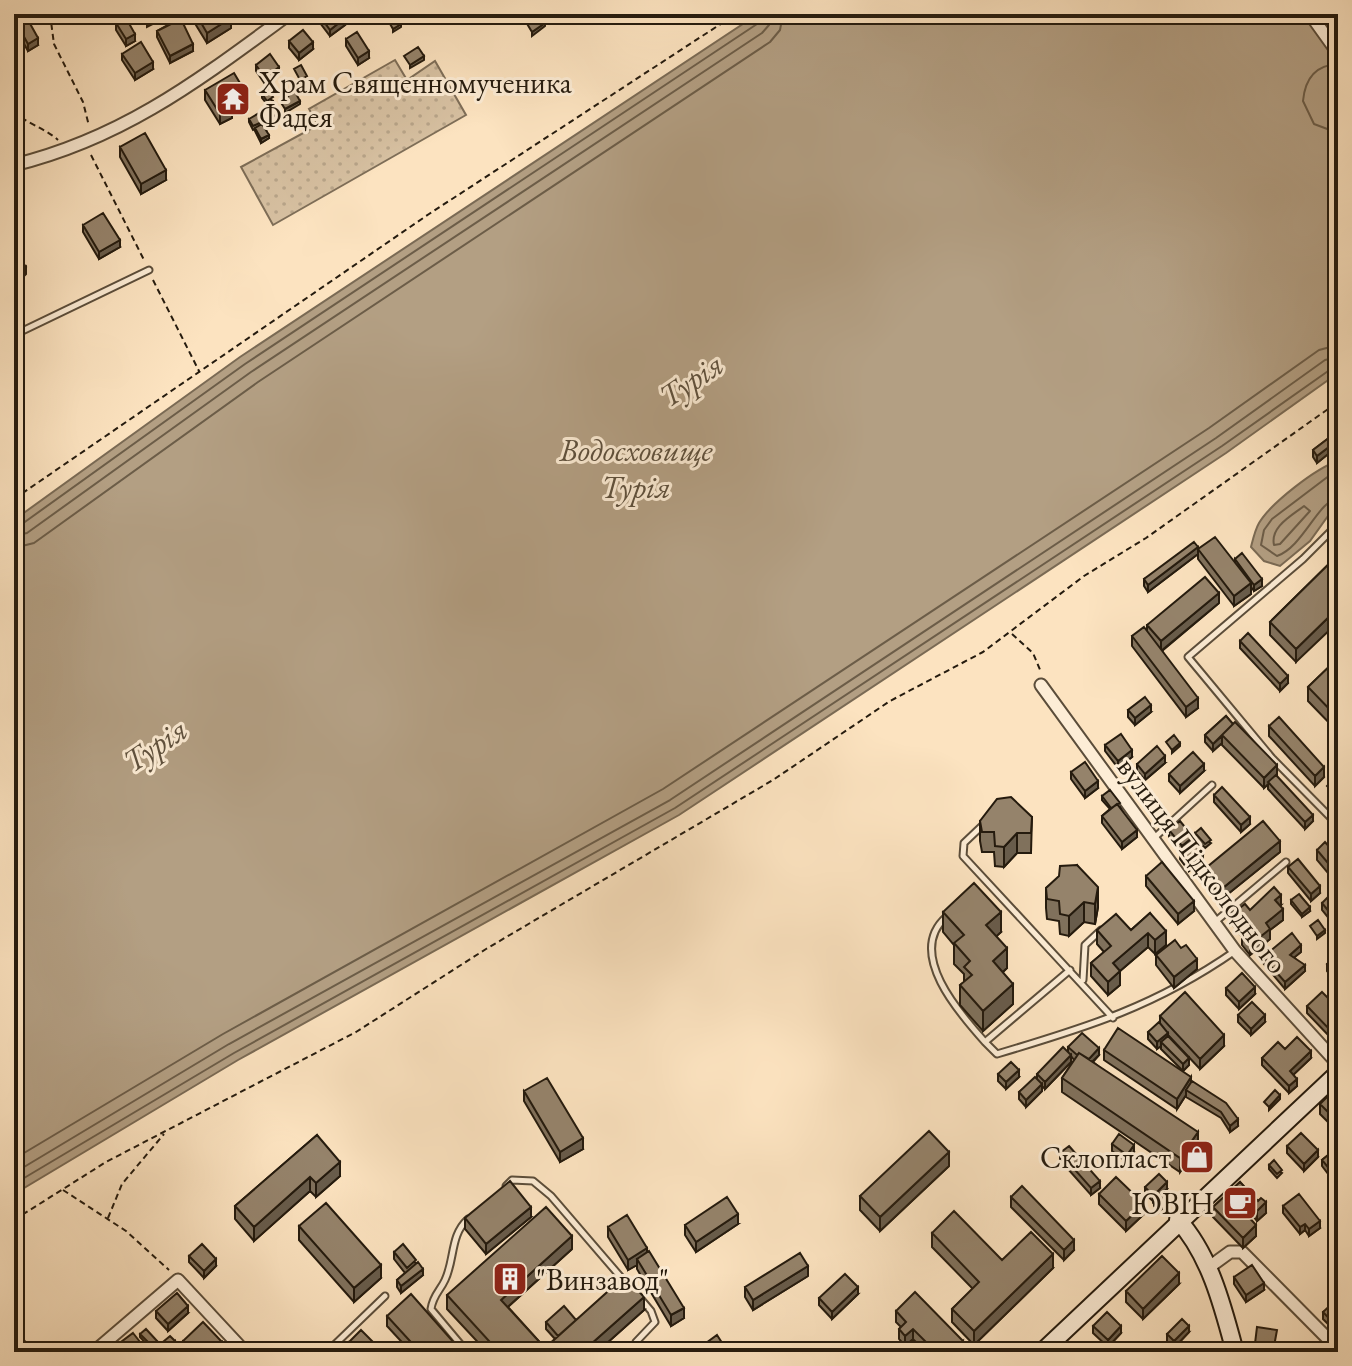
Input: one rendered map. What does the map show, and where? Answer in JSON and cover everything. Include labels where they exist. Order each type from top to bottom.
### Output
[{"type":"street","points":[[14,165],[86,144],[148,114],[289,14]]},
{"type":"street","points":[[1310,14],[1338,53]]},
{"type":"street","name":"вулиця Підколодного","points":[[1041,685],[1235,951],[1338,1064]]},
{"type":"street","points":[[1042,1352],[1178,1220],[1338,1073]]},
{"type":"street","points":[[1178,1220],[1193,1236],[1208,1268],[1235,1352]]},
{"type":"street","points":[[1208,1268],[1230,1252],[1242,1252],[1338,1349]]},
{"type":"street","points":[[94,1352],[178,1280],[245,1352]]},
{"type":"lane","points":[[14,335],[149,270]]},
{"type":"lane","points":[[1338,524],[1303,559],[1188,657],[1272,758],[1338,825]]},
{"type":"lane","points":[[1152,840],[1212,785]]},
{"type":"lane","points":[[991,818],[964,843],[963,856],[1083,981],[1114,1019]]},
{"type":"lane","points":[[1214,923],[1286,862]]},
{"type":"lane","points":[[975,891],[986,881]]},
{"type":"lane","points":[[954,909],[934,928],[930,944],[939,979],[952,1005],[997,1054],[1114,1019],[1167,995],[1235,951]]},
{"type":"lane","points":[[1083,981],[1085,945],[1104,927]]},
{"type":"lane","points":[[985,1042],[1070,970]]},
{"type":"lane","points":[[501,1190],[512,1180],[533,1181],[651,1311],[655,1322],[636,1342],[633,1352]]},
{"type":"lane","points":[[467,1352],[431,1309],[433,1295],[445,1281],[458,1228],[480,1209]]},
{"type":"lane","points":[[327,1352],[385,1296]]},
{"type":"path","points":[[50,14],[54,44],[83,102],[90,124],[86,144],[200,372]]},
{"type":"path","points":[[14,499],[429,214],[736,14]]},
{"type":"path","points":[[14,111],[19,118],[42,125],[68,149]]},
{"type":"path","points":[[14,1220],[61,1189],[356,1032],[486,949],[773,780],[890,701],[983,652],[1084,576],[1146,538],[1338,402]]},
{"type":"path","points":[[1011,633],[1033,653],[1041,671],[1041,685]]},
{"type":"path","points":[[108,1219],[122,1184],[165,1132]]},
{"type":"path","points":[[61,1189],[108,1219],[156,1256],[178,1280]]},
{"type":"shaded area","points":[[395,60],[407,80],[435,61],[466,115],[273,225],[241,167],[318,125],[309,109]]},
{"type":"water","name":"Водосховище Турія","points":[[758,14],[1338,14],[1338,82],[1333,100],[1338,107],[1338,373],[1226,453],[679,815],[238,1060],[14,1194],[14,520],[240,357]]},
{"type":"water","points":[[1338,461],[1338,502],[1310,541],[1280,566],[1264,561],[1251,547],[1259,523],[1283,496],[1306,478]]},
{"type":"building","points":[[152,14],[159,17],[147,23],[144,18]]},
{"type":"building","points":[[163,14],[172,14],[176,20],[169,24]]},
{"type":"building","points":[[196,14],[229,14],[231,18],[207,33]]},
{"type":"building","points":[[342,14],[345,18],[330,30],[320,16]]},
{"type":"building","points":[[396,14],[401,24],[393,29],[386,17]]},
{"type":"building","points":[[537,14],[545,23],[532,32],[526,22]]},
{"type":"building","points":[[126,18],[135,34],[126,39],[116,23]]},
{"type":"building","points":[[181,19],[193,44],[170,56],[157,31]]},
{"type":"building","points":[[28,20],[38,38],[28,44],[18,26]]},
{"type":"building","points":[[303,30],[313,42],[299,53],[289,41]]},
{"type":"building","points":[[357,32],[369,51],[358,58],[346,39]]},
{"type":"building","points":[[141,42],[153,62],[135,73],[122,54]]},
{"type":"building","points":[[418,47],[424,56],[410,65],[404,56]]},
{"type":"building","points":[[270,54],[279,67],[265,78],[256,65]]},
{"type":"building","points":[[301,65],[307,76],[300,80],[294,69]]},
{"type":"building","points":[[234,73],[244,90],[227,100],[232,107],[220,114],[205,90]]},
{"type":"building","points":[[268,90],[273,97],[267,101],[262,94]]},
{"type":"building","points":[[295,92],[300,101],[285,109],[280,101]]},
{"type":"building","points":[[273,101],[280,113],[272,117],[266,105]]},
{"type":"building","points":[[259,113],[264,121],[253,126],[249,119]]},
{"type":"building","points":[[262,124],[269,135],[261,139],[255,128]]},
{"type":"building","points":[[145,133],[166,170],[141,184],[120,147]]},
{"type":"building","points":[[103,213],[120,240],[99,252],[83,225]]},
{"type":"building","points":[[14,251],[26,267],[17,276],[14,273]]},
{"type":"building","points":[[1338,431],[1338,440],[1317,456],[1313,450]]},
{"type":"building","points":[[1215,537],[1251,583],[1234,596],[1198,549]]},
{"type":"building","points":[[1194,542],[1198,547],[1148,585],[1144,579]]},
{"type":"building","points":[[1242,553],[1262,579],[1254,585],[1235,559]]},
{"type":"building","points":[[1338,555],[1338,608],[1296,649],[1270,622]]},
{"type":"building","points":[[1205,577],[1219,593],[1161,641],[1147,625]]},
{"type":"building","points":[[1144,627],[1198,698],[1186,707],[1132,636]]},
{"type":"building","points":[[1248,633],[1288,676],[1280,684],[1240,641]]},
{"type":"building","points":[[1338,658],[1338,718],[1308,687]]},
{"type":"building","points":[[1145,697],[1151,705],[1135,718],[1128,710]]},
{"type":"building","points":[[1226,716],[1233,724],[1213,744],[1205,735]]},
{"type":"building","points":[[1279,717],[1324,767],[1315,776],[1269,726]]},
{"type":"building","points":[[1235,722],[1277,765],[1264,778],[1222,735]]},
{"type":"building","points":[[1121,734],[1132,750],[1118,761],[1105,745]]},
{"type":"building","points":[[1174,735],[1180,743],[1172,750],[1166,742]]},
{"type":"building","points":[[1157,746],[1165,756],[1145,774],[1137,764]]},
{"type":"building","points":[[1193,752],[1204,764],[1180,786],[1169,774]]},
{"type":"building","points":[[1085,762],[1098,781],[1085,791],[1071,772]]},
{"type":"building","points":[[1276,775],[1313,815],[1305,822],[1268,782]]},
{"type":"building","points":[[1338,775],[1338,787],[1333,792],[1327,786]]},
{"type":"building","points":[[1222,787],[1250,817],[1241,825],[1214,795]]},
{"type":"building","points":[[1110,790],[1120,803],[1111,808],[1102,796]]},
{"type":"building","points":[[1011,797],[1032,817],[1031,833],[1017,833],[1004,847],[995,846],[994,832],[982,832],[980,821],[997,799]]},
{"type":"building","points":[[1117,804],[1137,830],[1122,842],[1102,816]]},
{"type":"building","points":[[1180,821],[1193,837],[1182,846],[1169,830]]},
{"type":"building","points":[[1263,821],[1280,841],[1218,892],[1201,872]]},
{"type":"building","points":[[1201,828],[1211,840],[1205,844],[1195,833]]},
{"type":"building","points":[[1194,842],[1203,854],[1189,864],[1180,852]]},
{"type":"building","points":[[1325,842],[1338,857],[1338,875],[1317,850]]},
{"type":"building","points":[[1298,859],[1320,886],[1311,894],[1288,867]]},
{"type":"building","points":[[1162,862],[1194,901],[1178,914],[1146,876]]},
{"type":"building","points":[[1077,865],[1098,887],[1095,904],[1084,902],[1069,916],[1060,914],[1059,901],[1047,899],[1046,888],[1059,876],[1060,866]]},
{"type":"building","points":[[974,883],[1001,912],[986,925],[1007,948],[993,961],[1013,984],[983,1011],[960,985],[972,975],[964,967],[970,961],[954,943],[964,935],[943,912]]},
{"type":"building","points":[[1274,887],[1281,895],[1275,900],[1283,909],[1266,923],[1270,929],[1250,945],[1242,935],[1246,932],[1232,914],[1245,904],[1250,910]]},
{"type":"building","points":[[1299,894],[1310,907],[1302,914],[1291,900]]},
{"type":"building","points":[[1329,896],[1338,906],[1335,919],[1322,903]]},
{"type":"building","points":[[1150,913],[1166,931],[1155,940],[1148,933],[1113,963],[1120,971],[1108,982],[1091,963],[1111,946],[1097,930],[1116,914],[1131,930]]},
{"type":"building","points":[[1318,920],[1325,930],[1317,936],[1310,926]]},
{"type":"building","points":[[1292,933],[1301,945],[1290,955],[1305,965],[1285,982],[1263,957]]},
{"type":"building","points":[[1175,940],[1181,948],[1186,945],[1197,959],[1174,977],[1156,955]]},
{"type":"building","points":[[1338,955],[1338,972],[1336,974],[1327,964]]},
{"type":"building","points":[[1242,973],[1255,987],[1239,1002],[1226,988]]},
{"type":"building","points":[[1185,992],[1224,1035],[1200,1059],[1160,1016]]},
{"type":"building","points":[[1322,992],[1332,1002],[1338,996],[1338,1025],[1331,1031],[1307,1006]]},
{"type":"building","points":[[1252,1002],[1265,1015],[1251,1029],[1238,1015]]},
{"type":"building","points":[[1159,1022],[1168,1033],[1157,1042],[1148,1032]]},
{"type":"building","points":[[1118,1028],[1191,1077],[1177,1099],[1104,1050]]},
{"type":"building","points":[[1082,1033],[1099,1048],[1089,1059],[1079,1053],[1077,1055],[1068,1047]]},
{"type":"building","points":[[1168,1036],[1189,1058],[1183,1064],[1161,1042]]},
{"type":"building","points":[[1297,1037],[1311,1051],[1290,1071],[1297,1079],[1289,1086],[1262,1058],[1278,1042],[1285,1049]]},
{"type":"building","points":[[1063,1047],[1071,1055],[1045,1082],[1037,1074]]},
{"type":"building","points":[[1079,1053],[1198,1132],[1180,1158],[1062,1078]]},
{"type":"building","points":[[1011,1062],[1019,1070],[1006,1082],[998,1074]]},
{"type":"building","points":[[1035,1077],[1042,1084],[1026,1100],[1019,1092]]},
{"type":"building","points":[[547,1078],[583,1138],[560,1152],[524,1091]]},
{"type":"building","points":[[1192,1081],[1226,1103],[1238,1119],[1230,1126],[1221,1112],[1186,1090]]},
{"type":"building","points":[[1338,1089],[1338,1122],[1320,1104]]},
{"type":"building","points":[[1275,1090],[1280,1095],[1269,1107],[1264,1102]]},
{"type":"building","points":[[929,1131],[949,1152],[880,1217],[860,1196]]},
{"type":"building","points":[[1301,1133],[1318,1150],[1304,1164],[1287,1146]]},
{"type":"building","points":[[1119,1134],[1134,1145],[1127,1155],[1112,1144]]},
{"type":"building","points":[[317,1135],[340,1162],[316,1183],[310,1177],[254,1227],[235,1206]]},
{"type":"building","points":[[1069,1146],[1100,1181],[1091,1188],[1060,1153]]},
{"type":"building","points":[[1338,1147],[1338,1173],[1335,1176],[1322,1160]]},
{"type":"building","points":[[1274,1160],[1282,1170],[1277,1174],[1269,1165]]},
{"type":"building","points":[[1159,1174],[1167,1182],[1153,1196],[1145,1187]]},
{"type":"building","points":[[1116,1177],[1144,1204],[1126,1221],[1099,1194]]},
{"type":"building","points":[[510,1181],[531,1207],[486,1244],[465,1218]]},
{"type":"building","points":[[1240,1182],[1258,1201],[1261,1198],[1266,1202],[1257,1211],[1253,1206],[1245,1213],[1256,1225],[1243,1238],[1213,1207]]},
{"type":"building","points":[[1022,1186],[1074,1240],[1064,1250],[1011,1197]]},
{"type":"building","points":[[1162,1194],[1167,1200],[1159,1208],[1154,1202]]},
{"type":"building","points":[[1299,1194],[1320,1221],[1309,1229],[1305,1224],[1300,1227],[1283,1206]]},
{"type":"building","points":[[727,1197],[738,1214],[696,1242],[685,1225]]},
{"type":"building","points":[[326,1203],[381,1265],[354,1288],[299,1226]]},
{"type":"building","points":[[546,1207],[572,1236],[501,1300],[545,1348],[625,1276],[644,1297],[582,1352],[499,1352],[447,1295]]},
{"type":"building","points":[[954,1211],[1002,1260],[1031,1232],[1053,1254],[974,1331],[952,1309],[979,1282],[932,1233]]},
{"type":"building","points":[[627,1215],[647,1248],[628,1260],[608,1227]]},
{"type":"building","points":[[202,1244],[216,1259],[204,1271],[189,1256]]},
{"type":"building","points":[[403,1244],[416,1260],[407,1268],[394,1252]]},
{"type":"building","points":[[649,1251],[684,1308],[671,1315],[637,1259]]},
{"type":"building","points":[[800,1253],[808,1266],[753,1300],[745,1287]]},
{"type":"building","points":[[1162,1256],[1179,1273],[1143,1309],[1126,1291]]},
{"type":"building","points":[[418,1262],[423,1269],[401,1286],[397,1280]]},
{"type":"building","points":[[1252,1265],[1264,1283],[1246,1295],[1234,1277]]},
{"type":"building","points":[[845,1274],[858,1287],[832,1312],[819,1298]]},
{"type":"building","points":[[915,1292],[963,1341],[951,1352],[922,1352],[919,1349],[926,1342],[913,1329],[905,1336],[899,1329],[906,1322],[896,1311]]},
{"type":"building","points":[[177,1293],[188,1306],[168,1324],[156,1311]]},
{"type":"building","points":[[411,1294],[456,1345],[448,1352],[420,1352],[387,1316]]},
{"type":"building","points":[[1334,1302],[1338,1306],[1338,1328],[1323,1312]]},
{"type":"building","points":[[564,1306],[576,1320],[558,1336],[546,1322]]},
{"type":"building","points":[[1107,1312],[1121,1326],[1108,1340],[1093,1326]]},
{"type":"building","points":[[1182,1319],[1189,1326],[1174,1341],[1167,1334]]},
{"type":"building","points":[[203,1322],[222,1342],[211,1352],[193,1352],[183,1341]]},
{"type":"building","points":[[1257,1327],[1277,1330],[1273,1352],[1254,1352]]},
{"type":"building","points":[[146,1329],[158,1342],[153,1347],[140,1334]]},
{"type":"building","points":[[361,1330],[381,1350],[379,1352],[358,1352],[349,1342]]},
{"type":"building","points":[[133,1333],[144,1347],[138,1352],[123,1352],[117,1345]]},
{"type":"building","points":[[19,1334],[28,1345],[14,1352],[14,1337]]},
{"type":"building","points":[[717,1335],[728,1352],[712,1352],[706,1343]]},
{"type":"building","points":[[170,1336],[175,1341],[161,1352],[157,1347]]},
{"type":"place","name":"Храм Священномученика Фадея","points":[[233,99]]},
{"type":"place","name":"Склопласт","points":[[1197,1157]]},
{"type":"place","name":"ЮВІН","points":[[1240,1203]]},
{"type":"place","name":"\"Винзавод\"","points":[[510,1279]]},
{"type":"water label","name":"Турія","points":[[691,380]]},
{"type":"water label","name":"Турія","points":[[155,745]]}]
